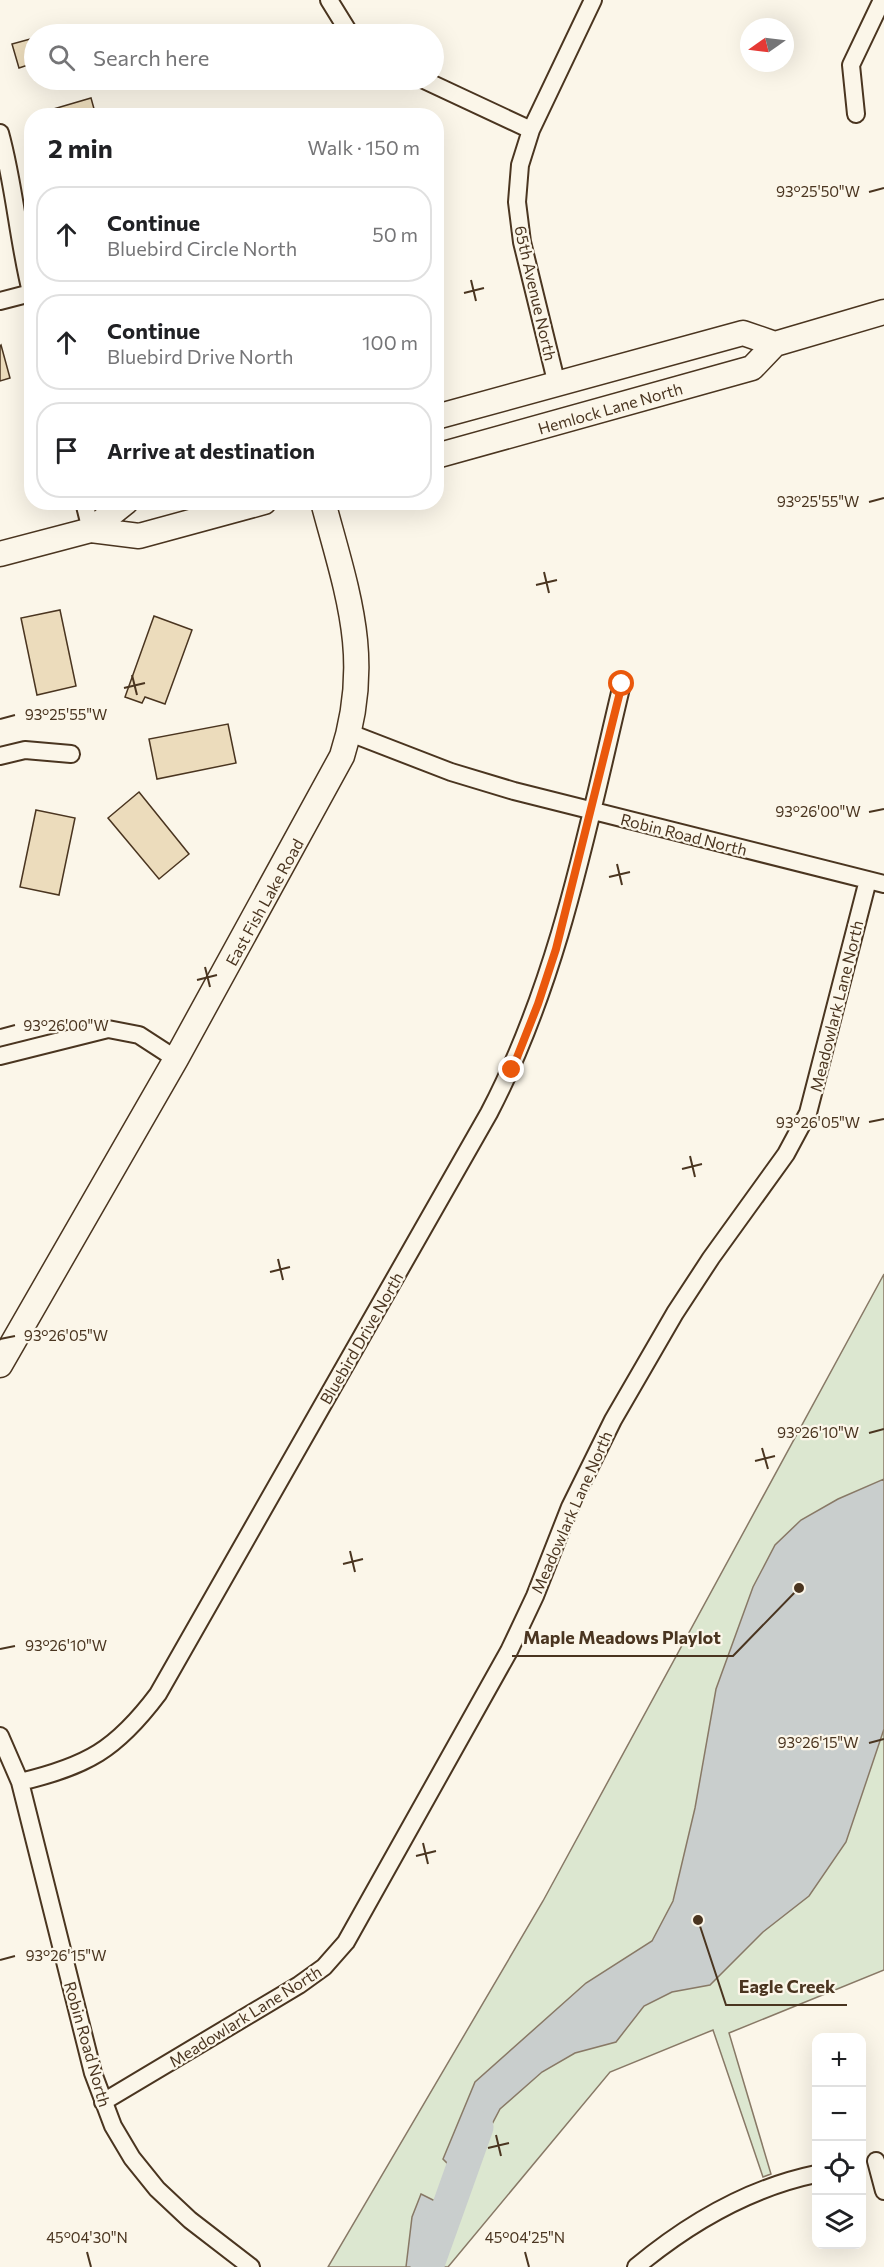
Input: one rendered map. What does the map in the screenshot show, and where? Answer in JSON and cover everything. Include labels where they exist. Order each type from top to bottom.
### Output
[{"type":"main road","name":"Hemlock Lane North","points":[[444,454],[752,368],[775,344],[884,312]]},
{"type":"main road","points":[[444,415],[743,333],[775,344]]},
{"type":"main road","points":[[91,530],[116,510]]},
{"type":"main road","points":[[0,554],[91,530],[139,536],[235,510]]},
{"type":"main road","name":"East Fish Lake Road","points":[[0,1365],[176,1059],[342,756],[350,733],[358,688],[357,644],[351,602],[325,510]]},
{"type":"street","points":[[329,0],[344,24]]},
{"type":"street","name":"65th Avenue North","points":[[556,385],[522,242],[517,202],[520,165],[531,130],[593,0]]},
{"type":"street","points":[[856,114],[851,66],[882,0]]},
{"type":"street","points":[[444,89],[531,130]]},
{"type":"street","points":[[0,133],[14,196],[24,264]]},
{"type":"street","points":[[0,301],[24,296]]},
{"type":"street","points":[[86,510],[91,530]]},
{"type":"street","name":"Bluebird Drive North","points":[[20,1782],[48,1776],[96,1756],[124,1735],[158,1694],[512,1070],[538,1004],[556,949],[622,684]]},
{"type":"street","name":"Robin Road North","points":[[350,733],[452,772],[591,811],[876,882]]},
{"type":"street","points":[[0,756],[25,750],[71,754]]},
{"type":"street","name":"Meadowlark Lane North","points":[[103,2102],[299,1985],[324,1967],[346,1942],[508,1651],[535,1596],[570,1507],[613,1420],[675,1313],[711,1258],[786,1154],[808,1113],[876,882]]},
{"type":"street","points":[[0,1056],[108,1029],[139,1035],[176,1059]]},
{"type":"street","name":"Robin Road North","points":[[0,1736],[20,1782],[93,2073],[103,2102],[132,2158],[157,2189],[190,2220],[251,2267]]},
{"type":"street","points":[[874,2162],[884,2191]]},
{"type":"street","points":[[636,2267],[664,2244],[714,2212],[768,2187],[812,2175]]},
{"type":"green space","points":[[884,1274],[884,1970],[729,2033],[771,2174],[763,2177],[713,2030],[610,2072],[448,2267],[328,2267],[543,1901]]},
{"type":"shaded area","points":[[884,1479],[884,1729],[846,1842],[809,1896],[763,1932],[710,1985],[672,1992],[644,2006],[616,2042],[575,2053],[542,2072],[500,2109],[468,2170],[449,2165],[443,2159],[475,2082],[586,1983],[652,1941],[673,1901],[695,1808],[716,1689],[753,1587],[775,1545],[801,1520],[838,1499]]},
{"type":"shaded area","points":[[421,2194],[455,2211],[443,2260],[438,2267],[406,2267],[412,2217]]},
{"type":"building","points":[[24,41],[24,66],[19,68],[12,44]]},
{"type":"building","points":[[91,98],[94,108],[57,108]]},
{"type":"building","points":[[0,346],[10,378],[0,381]]},
{"type":"building","points":[[60,610],[76,686],[37,695],[21,618]]},
{"type":"building","points":[[154,616],[192,630],[165,704],[145,697],[142,703],[125,697]]},
{"type":"building","points":[[228,724],[236,763],[157,779],[149,739]]},
{"type":"building","points":[[139,792],[189,854],[159,879],[108,818]]},
{"type":"building","points":[[36,810],[75,818],[59,895],[20,887]]},
{"type":"waterway","points":[[427,2267],[477,2127]]},
{"type":"place","name":"Maple Meadows Playlot","points":[[799,1588]]},
{"type":"place","name":"Eagle Creek","points":[[698,1920]]},
{"type":"route","points":[[512,1070],[538,1004],[556,949],[622,684]]}]
